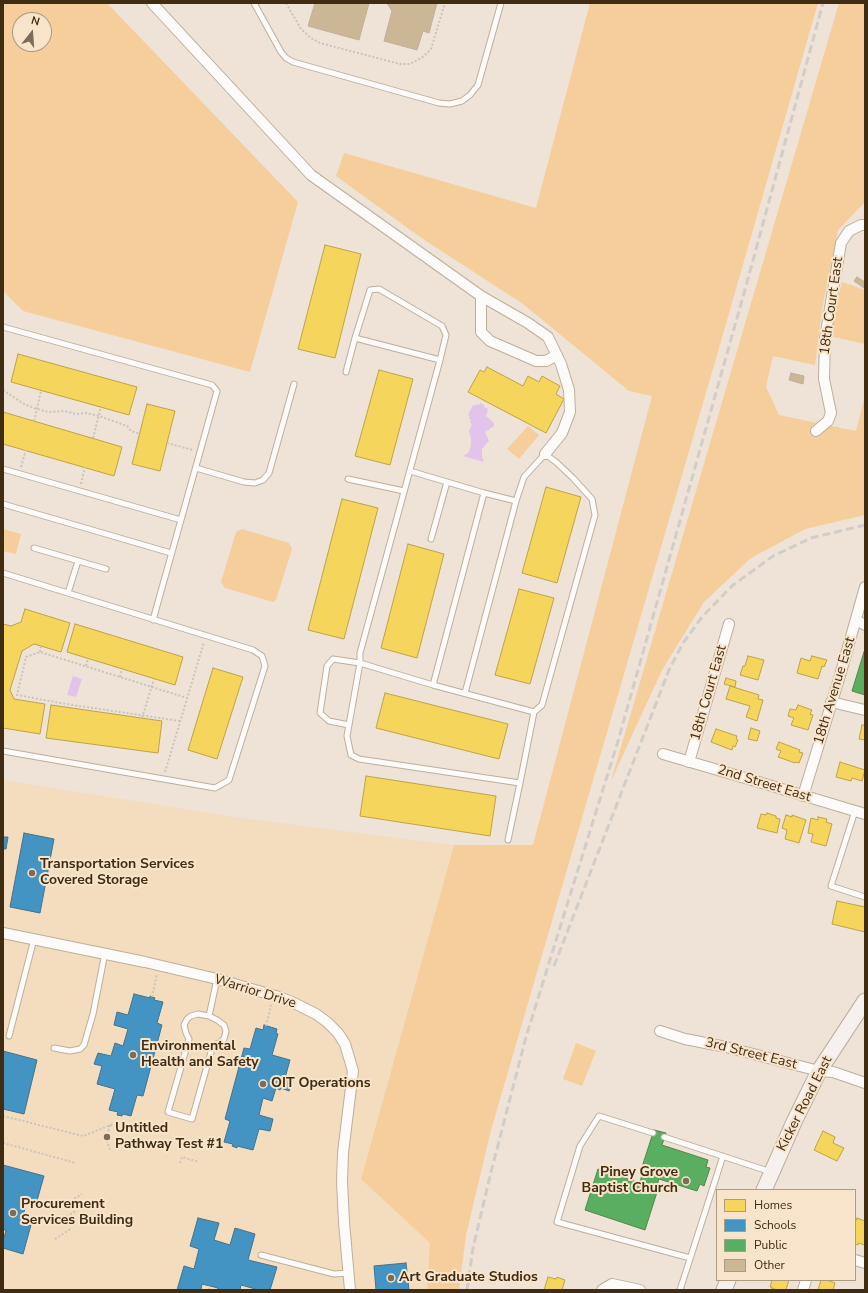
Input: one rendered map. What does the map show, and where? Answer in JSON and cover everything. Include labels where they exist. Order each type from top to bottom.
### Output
[{"type":"main road","name":"Kicker Road East","points":[[764,1189],[819,1071],[865,1001]]},
{"type":"street","points":[[152,3],[311,175],[481,296],[528,323],[548,337],[557,355],[569,390],[570,412],[562,433],[545,454]]},
{"type":"street","name":"18th Court East","points":[[816,432],[828,421],[831,412],[824,379],[825,338],[841,243],[849,231],[861,225],[865,225]]},
{"type":"street","points":[[481,296],[481,332],[490,341],[536,360],[546,361],[557,355]]},
{"type":"street","name":"18th Avenue East","points":[[804,796],[831,702],[860,623],[865,587]]},
{"type":"street","name":"18th Court East","points":[[689,762],[729,624]]},
{"type":"street","points":[[831,702],[865,710]]},
{"type":"street","name":"2nd Street East","points":[[663,754],[860,812]]},
{"type":"street","name":"Warrior Drive","points":[[3,933],[159,965],[273,996],[292,1002],[304,1008],[327,1022],[338,1033],[345,1044],[353,1071],[343,1153],[342,1181],[350,1290]]},
{"type":"street","name":"3rd Street East","points":[[660,1031],[684,1039],[726,1047],[819,1071],[833,1072],[865,1083]]},
{"type":"street","points":[[602,1290],[612,1284],[640,1290]]},
{"type":"lane","points":[[254,3],[286,58],[294,62],[439,103],[450,104],[462,101],[470,95],[478,85],[501,3]]},
{"type":"lane","points":[[346,372],[370,290],[379,289],[442,326],[446,335],[360,653],[360,663],[347,736],[351,755],[359,759],[520,783]]},
{"type":"lane","points":[[3,327],[212,385],[216,391],[153,620]]},
{"type":"lane","points":[[355,338],[440,360]]},
{"type":"lane","points":[[196,468],[244,482],[255,483],[263,480],[269,472],[294,384]]},
{"type":"lane","points":[[465,693],[516,501],[524,477],[545,454],[556,462],[592,499],[595,515],[542,705],[534,712],[508,840]]},
{"type":"lane","points":[[3,469],[181,520]]},
{"type":"lane","points":[[410,471],[516,501]]},
{"type":"lane","points":[[348,479],[404,491]]},
{"type":"lane","points":[[431,539],[447,482]]},
{"type":"lane","points":[[433,685],[484,493]]},
{"type":"lane","points":[[3,504],[171,553]]},
{"type":"lane","points":[[34,548],[106,569]]},
{"type":"lane","points":[[68,593],[78,561]]},
{"type":"lane","points":[[3,573],[253,650],[262,656],[265,666],[229,780],[215,788],[3,751]]},
{"type":"lane","points":[[349,725],[329,721],[320,713],[327,666],[333,659],[360,663],[433,685],[534,712]]},
{"type":"lane","points":[[860,812],[831,886],[865,897]]},
{"type":"lane","points":[[9,1036],[34,939]]},
{"type":"lane","points":[[54,1048],[70,1051],[80,1049],[84,1045],[93,1014],[105,953]]},
{"type":"lane","points":[[209,1016],[216,980]]},
{"type":"lane","points":[[198,1014],[209,1016],[224,1025],[226,1031],[224,1038],[219,1043],[213,1045],[192,1119],[168,1112],[189,1039],[184,1025],[187,1019],[191,1016],[198,1014]]},
{"type":"lane","points":[[653,1134],[599,1116],[580,1146],[557,1222],[690,1258]]},
{"type":"lane","points":[[664,1137],[772,1172]]},
{"type":"lane","points":[[680,1290],[723,1156]]},
{"type":"lane","points":[[261,1255],[334,1274],[349,1273]]},
{"type":"path","points":[[286,3],[301,29],[311,38],[320,43],[400,64],[410,64],[424,56],[431,49],[445,3]]},
{"type":"path","points":[[3,390],[24,404],[37,409],[48,412],[64,411],[76,414],[86,413],[99,416],[127,426],[131,431],[140,434]]},
{"type":"path","points":[[34,421],[41,391]]},
{"type":"path","points":[[93,438],[101,407]]},
{"type":"path","points":[[167,443],[200,452]]},
{"type":"path","points":[[19,474],[26,450]]},
{"type":"path","points":[[80,491],[85,468]]},
{"type":"path","points":[[163,779],[206,636]]},
{"type":"path","points":[[40,652],[41,646]]},
{"type":"path","points":[[180,721],[106,712],[18,695],[26,657],[40,652],[188,698]]},
{"type":"path","points":[[86,666],[88,659]]},
{"type":"path","points":[[120,677],[122,669]]},
{"type":"path","points":[[143,717],[154,679]]},
{"type":"path","points":[[152,997],[159,965]]},
{"type":"path","points":[[266,1026],[273,996]]},
{"type":"path","points":[[3,1116],[83,1136],[116,1123],[145,1130]]},
{"type":"path","points":[[110,1125],[106,1139],[110,1150]]},
{"type":"path","points":[[3,1142],[76,1163]]},
{"type":"path","points":[[180,1164],[182,1156],[199,1162]]},
{"type":"path","points":[[64,1205],[82,1194]]},
{"type":"path","points":[[60,1221],[77,1210]]},
{"type":"path","points":[[55,1238],[72,1228]]},
{"type":"path","points":[[209,1290],[210,1286]]},
{"type":"shaded area","points":[[3,3],[107,3],[298,202],[250,372],[23,311],[3,291]]},
{"type":"shaded area","points":[[590,3],[818,3],[491,1130],[466,1235],[459,1290],[427,1290],[430,1243],[361,1179],[454,845],[533,845],[652,396],[629,391],[523,304],[420,237],[336,176],[344,153],[536,208]]},
{"type":"shaded area","points":[[839,3],[865,3],[865,202],[838,230],[822,309],[815,365],[773,356],[766,387],[779,415],[856,431],[865,395],[865,515],[805,529],[751,558],[704,602],[662,670],[611,781]]},
{"type":"shaded area","points":[[842,282],[865,290],[865,344],[829,336]]},
{"type":"shaded area","points":[[480,403],[488,409],[486,416],[494,423],[494,426],[485,432],[489,441],[482,449],[482,457],[484,462],[463,456],[468,453],[471,444],[469,431],[472,424],[470,422],[471,420],[469,419],[470,416],[468,415],[473,405],[479,405]]},
{"type":"shaded area","points":[[528,426],[539,435],[519,459],[507,449]]},
{"type":"shaded area","points":[[3,529],[21,534],[16,554],[3,551]]},
{"type":"shaded area","points":[[242,529],[289,543],[292,549],[276,600],[273,602],[225,588],[221,582],[236,532]]},
{"type":"shaded area","points":[[73,676],[82,679],[76,697],[67,695]]},
{"type":"shaded area","points":[[3,780],[241,818],[454,845],[361,1178],[430,1243],[438,1290],[3,1290]]},
{"type":"shaded area","points":[[576,1043],[596,1051],[582,1086],[563,1079]]},
{"type":"building: Homes","points":[[325,245],[361,254],[335,358],[298,349]]},
{"type":"building: Homes","points":[[18,354],[137,387],[129,415],[11,382]]},
{"type":"building: Homes","points":[[487,367],[523,386],[528,376],[539,382],[542,376],[560,386],[556,394],[564,399],[546,433],[468,392],[480,370],[484,372]]},
{"type":"building: Homes","points":[[379,370],[413,379],[390,465],[355,456]]},
{"type":"building: Homes","points":[[147,404],[175,411],[160,471],[132,464]]},
{"type":"building: Homes","points":[[3,412],[122,447],[114,476],[3,444]]},
{"type":"building: Homes","points":[[546,487],[581,497],[557,583],[522,573]]},
{"type":"building: Homes","points":[[342,499],[378,508],[344,639],[308,630]]},
{"type":"building: Homes","points":[[408,544],[444,554],[417,658],[381,648]]},
{"type":"building: Homes","points":[[519,589],[554,598],[530,684],[495,675]]},
{"type":"building: Homes","points":[[25,609],[70,623],[61,652],[34,644],[22,651],[10,690],[14,699],[45,704],[40,734],[3,728],[3,624],[11,626],[21,622]]},
{"type":"building: Homes","points":[[75,624],[183,657],[175,685],[67,652]]},
{"type":"building: Homes","points":[[748,656],[764,660],[758,680],[740,675]]},
{"type":"building: Homes","points":[[812,656],[827,660],[824,667],[822,666],[818,679],[797,673],[801,658],[810,661]]},
{"type":"building: Homes","points":[[213,668],[243,677],[217,759],[188,750]]},
{"type":"building: Homes","points":[[726,678],[736,681],[735,687],[724,684]]},
{"type":"building: Homes","points":[[730,686],[759,695],[758,699],[763,700],[757,721],[746,717],[750,706],[726,699]]},
{"type":"building: Homes","points":[[385,693],[508,724],[499,759],[376,728]]},
{"type":"building: Homes","points":[[51,705],[162,721],[158,753],[46,738]]},
{"type":"building: Homes","points":[[798,705],[812,710],[810,714],[813,715],[808,730],[791,725],[794,718],[788,716],[790,709],[796,710]]},
{"type":"building: Homes","points":[[862,725],[865,725],[865,740],[859,739]]},
{"type":"building: Homes","points":[[751,728],[760,731],[757,741],[748,739]]},
{"type":"building: Homes","points":[[716,729],[737,736],[736,739],[738,740],[735,747],[733,746],[732,750],[711,742]]},
{"type":"building: Homes","points":[[779,742],[800,750],[799,752],[803,753],[799,763],[778,757],[781,751],[776,749]]},
{"type":"building: Homes","points":[[840,762],[865,770],[862,781],[852,778],[851,781],[836,777]]},
{"type":"building: Homes","points":[[366,776],[496,796],[490,836],[360,816]]},
{"type":"building: Homes","points":[[767,813],[780,819],[777,833],[757,828],[761,814],[766,815]]},
{"type":"building: Homes","points":[[786,815],[792,817],[792,815],[806,820],[799,843],[785,839],[787,830],[782,828]]},
{"type":"building: Homes","points":[[818,817],[827,819],[826,822],[832,824],[826,846],[811,842],[813,834],[808,833],[811,818],[818,820]]},
{"type":"building: Homes","points":[[837,901],[865,907],[865,932],[832,924]]},
{"type":"building: Homes","points":[[823,1131],[835,1137],[833,1143],[844,1148],[837,1161],[814,1150]]},
{"type":"building: Homes","points":[[857,1218],[865,1221],[865,1245],[858,1243],[858,1245],[856,1244]]},
{"type":"building: Homes","points":[[548,1277],[556,1279],[557,1277],[565,1280],[562,1290],[544,1290]]},
{"type":"building: Homes","points":[[772,1281],[789,1281],[786,1290],[772,1289],[772,1287],[770,1287]]},
{"type":"building: Homes","points":[[821,1281],[830,1281],[835,1283],[833,1290],[818,1290]]},
{"type":"building: Schools","name":"Transportation Services Covered Storage","points":[[24,833],[54,839],[40,913],[10,907]]},
{"type":"building: Schools","points":[[3,837],[8,837],[6,849],[3,849]]},
{"type":"building: Schools","name":"Environmental Health and Safety","points":[[134,994],[150,998],[150,996],[155,998],[154,1000],[163,1002],[157,1023],[162,1025],[143,1096],[137,1095],[131,1116],[123,1114],[122,1116],[117,1115],[118,1112],[109,1110],[115,1089],[97,1084],[102,1066],[94,1064],[98,1053],[111,1056],[115,1043],[123,1046],[128,1029],[114,1025],[117,1012],[128,1015]]},
{"type":"building: Schools","name":"OIT Operations","points":[[264,1025],[277,1029],[276,1033],[278,1034],[272,1055],[290,1060],[285,1078],[293,1080],[289,1091],[276,1088],[272,1101],[263,1098],[259,1115],[273,1119],[270,1131],[259,1129],[253,1150],[237,1146],[237,1148],[232,1146],[233,1144],[224,1142],[230,1121],[225,1119],[244,1048],[250,1049],[256,1028],[263,1030]]},
{"type":"building: Schools","points":[[3,1051],[37,1060],[24,1114],[3,1109]]},
{"type":"building: Schools","name":"Procurement Services Building","points":[[3,1165],[44,1176],[36,1204],[27,1201],[21,1223],[31,1225],[23,1254],[3,1248],[6,1230],[3,1230]]},
{"type":"building: Schools","points":[[198,1218],[219,1223],[214,1240],[230,1245],[235,1228],[255,1234],[248,1260],[277,1267],[270,1290],[259,1290],[241,1285],[240,1290],[217,1290],[218,1288],[202,1284],[201,1290],[177,1290],[184,1266],[194,1269],[199,1249],[190,1246]]},
{"type":"building: Schools","name":"Art Graduate Studios","points":[[406,1263],[409,1290],[376,1290],[374,1266]]},
{"type":"building: Public","points":[[865,652],[865,695],[852,691]]},
{"type":"building: Public","name":"Piney Grove Baptist Church","points":[[654,1130],[666,1133],[662,1145],[708,1160],[706,1167],[710,1168],[704,1186],[700,1184],[697,1191],[659,1179],[656,1188],[658,1189],[645,1230],[585,1210],[598,1169],[640,1183],[642,1174],[640,1173]]},
{"type":"building: Other","points":[[315,3],[369,3],[359,40],[308,26]]},
{"type":"building: Other","points":[[387,3],[437,3],[429,33],[423,31],[417,50],[384,41],[392,11]]},
{"type":"building: Other","points":[[857,277],[865,282],[864,288],[854,281]]},
{"type":"building: Other","points":[[791,373],[804,376],[803,384],[789,380]]},
{"type":"railway","points":[[467,1290],[473,1248],[526,1037],[618,741],[746,286],[823,3]]},
{"type":"railway","points":[[554,966],[669,670],[683,643],[702,617],[732,586],[773,556],[811,538],[865,525]]},
{"type":"place","name":"Transportation Services Covered Storage","points":[[32,873]]},
{"type":"place","name":"Environmental Health and Safety","points":[[133,1055]]},
{"type":"place","name":"OIT Operations","points":[[263,1084]]},
{"type":"place","name":"Untitled Pathway Test #1","points":[[107,1137]]},
{"type":"place","name":"Piney Grove Baptist Church","points":[[686,1181]]},
{"type":"place","name":"Procurement Services Building","points":[[13,1213]]},
{"type":"place","name":"Art Graduate Studios","points":[[391,1278]]}]
